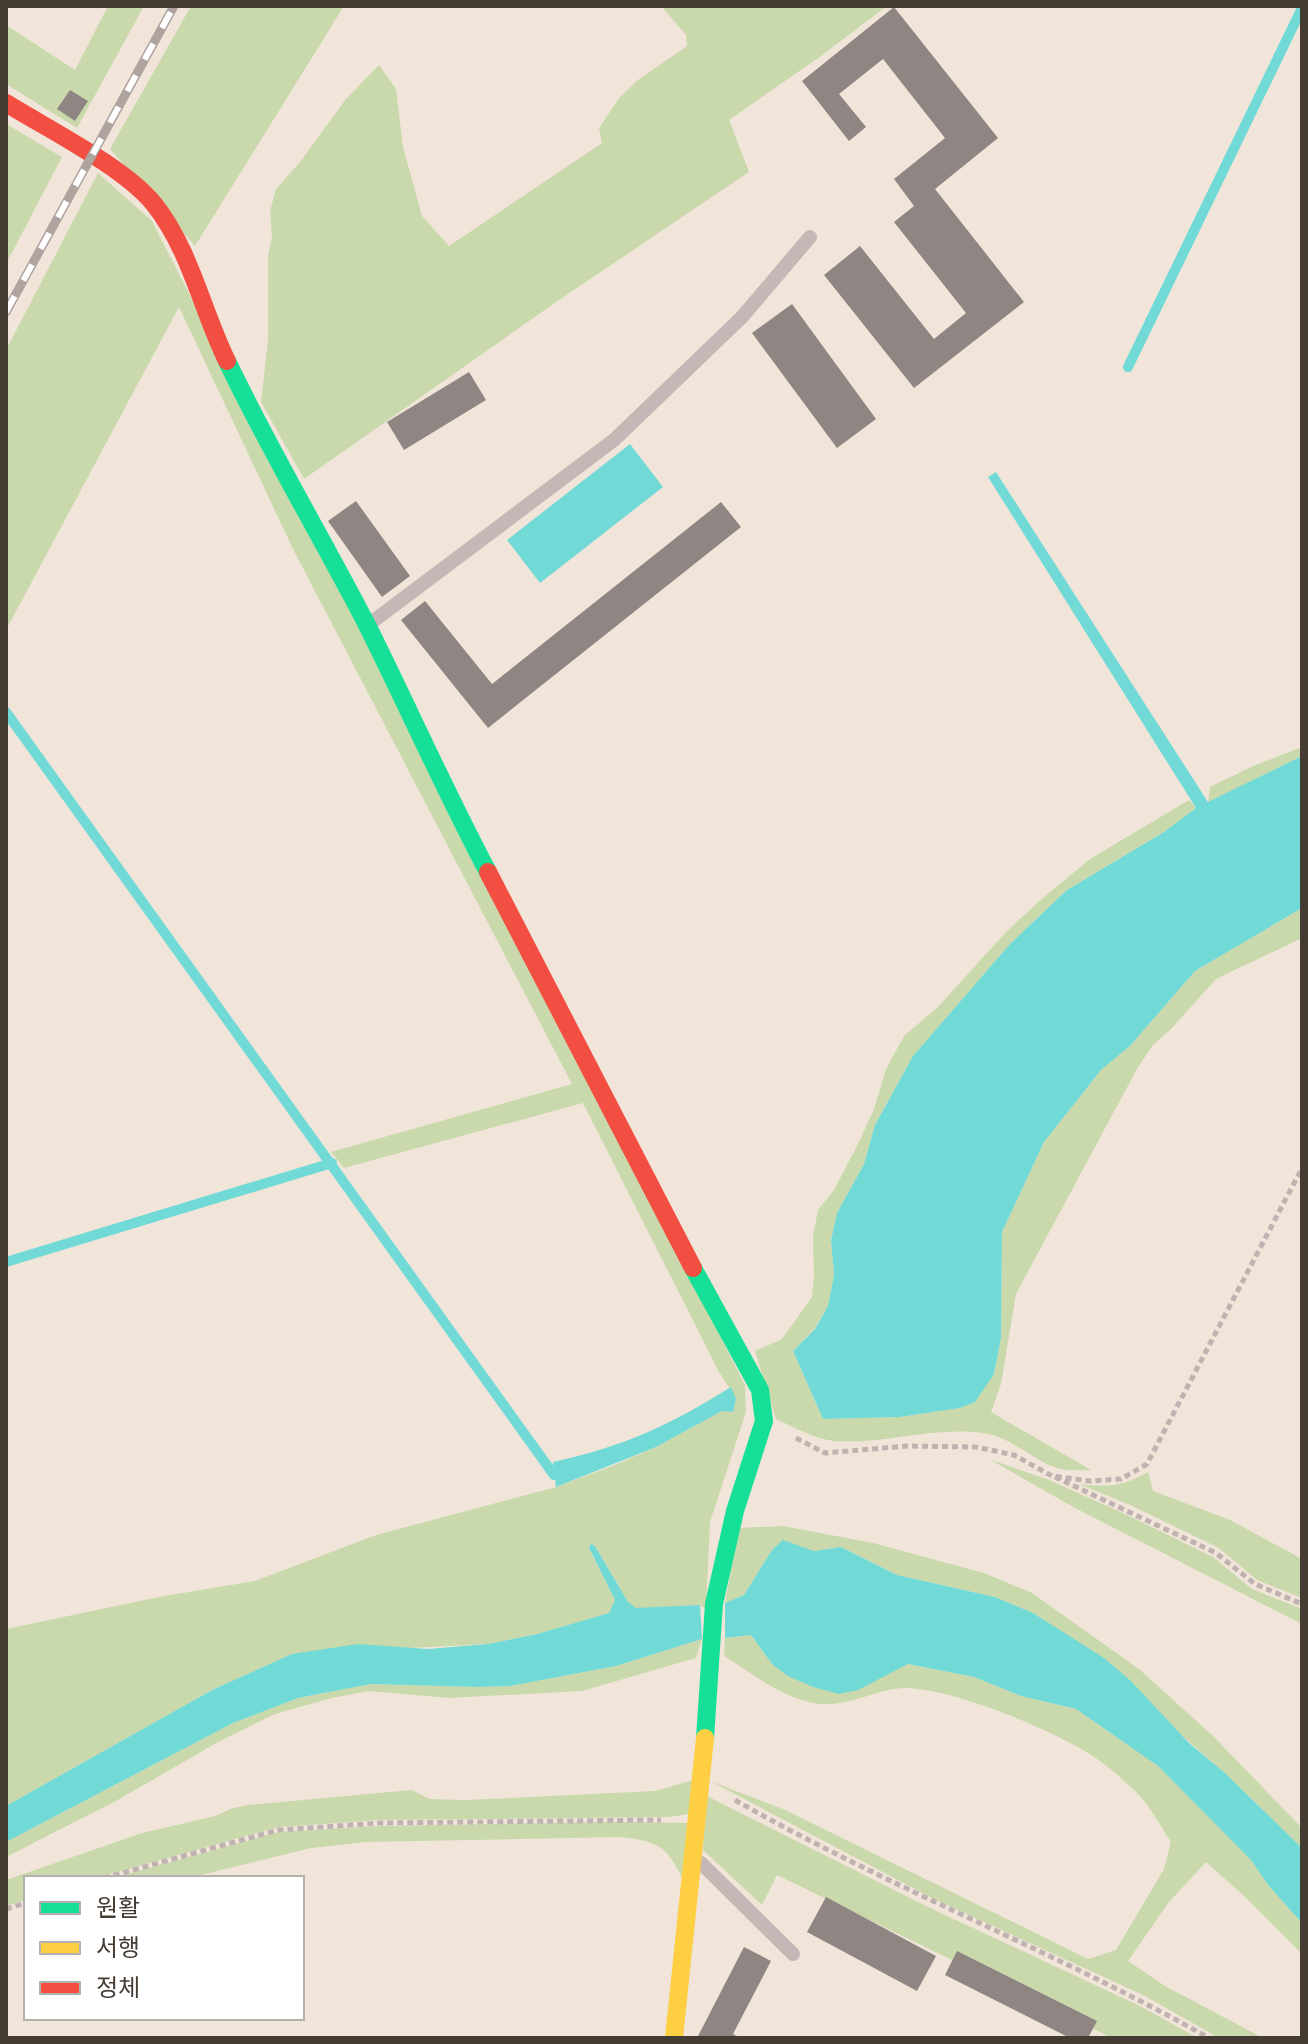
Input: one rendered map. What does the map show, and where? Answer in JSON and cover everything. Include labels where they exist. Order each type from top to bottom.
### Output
[{"type":"street","points":[[6,103],[125,177],[154,204],[183,253],[218,343],[253,416],[367,626],[448,796],[712,1304],[760,1390],[764,1421],[735,1511],[714,1604],[702,1782],[674,2038]]},
{"type":"lane","points":[[367,626],[614,440],[742,317],[810,237]]},
{"type":"lane","points":[[695,1857],[793,1954]]},
{"type":"path","points":[[1052,1476],[1090,1481],[1121,1479],[1147,1464],[1302,1168]]},
{"type":"path","points":[[764,1421],[825,1453],[907,1446],[976,1447],[1014,1455],[1216,1553],[1255,1584],[1302,1604]]},
{"type":"path","points":[[702,1782],[930,1902],[1143,2001],[1209,2038]]},
{"type":"path","points":[[111,1876],[278,1830],[380,1823],[668,1820],[698,1817]]},
{"type":"green space","points":[[108,6],[144,6],[77,128],[6,84],[6,25],[75,70]]},
{"type":"green space","points":[[191,6],[344,6],[195,246],[110,149]]},
{"type":"green space","points":[[661,6],[887,6],[729,120],[749,172],[559,300],[304,479],[261,402],[268,340],[270,211],[276,189],[346,99],[379,65],[396,89],[403,147],[422,216],[449,246],[602,143],[599,128],[620,97],[638,80],[687,46],[686,35]]},
{"type":"green space","points":[[6,124],[62,157],[6,264]]},
{"type":"green space","points":[[98,173],[152,221],[745,1385],[746,1412],[710,1522],[706,1609],[700,1605],[636,1609],[628,1602],[591,1544],[589,1549],[615,1600],[609,1613],[537,1634],[488,1644],[292,1654],[212,1690],[6,1806],[6,1629],[159,1597],[255,1581],[376,1535],[556,1487],[656,1447],[722,1411],[733,1412],[736,1399],[718,1370],[583,1103],[344,1168],[331,1152],[572,1084],[294,551],[179,307],[6,630],[6,350]]},
{"type":"green space","points":[[1302,747],[1302,756],[1208,803],[1210,787]]},
{"type":"green space","points":[[1189,800],[1196,808],[1164,832],[1067,890],[1010,944],[913,1056],[875,1125],[864,1164],[837,1213],[831,1240],[834,1275],[828,1306],[815,1328],[793,1351],[823,1419],[900,1417],[960,1408],[994,1374],[1001,1338],[1002,1232],[1044,1142],[1101,1070],[1130,1046],[1195,971],[1302,908],[1302,938],[1216,979],[1153,1045],[1138,1067],[1016,1294],[1001,1384],[991,1412],[1091,1470],[1060,1469],[1003,1439],[982,1433],[963,1431],[834,1441],[776,1419],[755,1351],[782,1339],[812,1297],[813,1236],[818,1210],[834,1190],[860,1140],[874,1109],[886,1069],[904,1036],[938,1007],[1005,933],[1045,896],[1090,859]]},
{"type":"green space","points":[[989,1459],[1049,1480],[1213,1557],[1252,1589],[1302,1609],[1302,1624],[1075,1508]]},
{"type":"green space","points":[[1148,1472],[1153,1491],[1230,1520],[1302,1559],[1302,1598],[1257,1580],[1219,1548],[1079,1484],[1115,1485]]},
{"type":"green space","points":[[783,1526],[873,1543],[984,1573],[1032,1593],[1139,1669],[1213,1736],[1302,1828],[1302,1848],[1225,1773],[1065,1634],[1033,1613],[995,1597],[897,1575],[841,1547],[814,1551],[783,1541],[772,1550],[744,1595],[725,1603],[739,1528]]},
{"type":"green space","points":[[751,1635],[772,1664],[883,1675],[908,1664],[974,1677],[1021,1696],[1076,1709],[1158,1766],[1251,1860],[1268,1885],[1302,1923],[1302,1954],[1206,1862],[1169,1902],[1128,1961],[1165,1986],[1263,2038],[1219,2038],[1145,1996],[932,1898],[710,1781],[783,1809],[1088,1959],[1116,1950],[1164,1869],[1171,1842],[1136,1792],[1093,1756],[1002,1712],[925,1690],[893,1689],[835,1704],[797,1698],[724,1656],[725,1638]]},
{"type":"green space","points":[[702,1639],[696,1658],[582,1691],[449,1698],[368,1691],[275,1714],[6,1857],[6,1842],[233,1723],[298,1698],[371,1684],[510,1686],[616,1666]]},
{"type":"green space","points":[[693,1780],[691,1814],[667,1817],[380,1820],[278,1827],[103,1876],[24,1876],[24,1901],[6,1906],[6,1880],[142,1833],[248,1805],[411,1790],[430,1799],[466,1800],[655,1791]]},
{"type":"green space","points":[[705,1795],[928,1907],[1140,2006],[1198,2038],[1112,2038],[777,1875],[762,1905],[703,1850]]},
{"type":"green space","points":[[693,1823],[684,1882],[672,1860],[660,1848],[644,1841],[619,1837],[367,1842],[311,1848],[196,1876],[120,1876],[278,1832],[381,1826]]},
{"type":"water","points":[[630,444],[663,487],[540,583],[507,540]]},
{"type":"water","points":[[996,472],[1208,802],[1302,756],[1302,908],[1195,971],[1130,1046],[1101,1070],[1044,1142],[1002,1232],[1001,1338],[994,1374],[975,1402],[960,1408],[900,1417],[823,1419],[793,1351],[815,1329],[828,1306],[834,1275],[831,1240],[837,1213],[864,1164],[875,1125],[913,1056],[1010,944],[1067,890],[1164,832],[1196,808],[988,477]]},
{"type":"water","points":[[731,1387],[736,1399],[733,1412],[722,1411],[656,1447],[556,1487],[553,1462],[624,1442],[687,1413]]},
{"type":"water","points":[[783,1540],[814,1551],[841,1547],[897,1575],[995,1597],[1033,1613],[1104,1658],[1131,1681],[1188,1742],[1225,1773],[1302,1848],[1302,1923],[1268,1885],[1251,1860],[1158,1766],[1076,1709],[1021,1696],[974,1677],[908,1664],[858,1690],[839,1694],[788,1676],[772,1664],[751,1635],[725,1638],[725,1603],[744,1595],[772,1550]]},
{"type":"water","points":[[591,1544],[628,1602],[636,1608],[700,1605],[702,1639],[616,1666],[510,1686],[371,1684],[298,1698],[233,1723],[6,1842],[6,1806],[212,1690],[292,1654],[358,1644],[428,1649],[488,1644],[537,1634],[609,1613],[615,1600],[589,1548]]},
{"type":"building","points":[[894,7],[998,138],[935,189],[1024,302],[914,388],[824,275],[860,246],[934,339],[966,313],[894,222],[914,206],[894,179],[945,138],[883,59],[839,94],[866,127],[849,141],[802,81]]},
{"type":"building","points":[[70,90],[88,101],[75,121],[57,109]]},
{"type":"building","points":[[792,304],[876,419],[837,448],[752,333]]},
{"type":"building","points":[[469,372],[486,400],[404,450],[387,422]]},
{"type":"building","points":[[356,501],[410,576],[382,597],[328,521]]},
{"type":"building","points":[[721,502],[741,527],[488,728],[401,620],[425,601],[492,684]]},
{"type":"building","points":[[826,1897],[936,1956],[917,1991],[807,1932]]},
{"type":"building","points":[[744,1947],[771,1961],[733,2034],[740,2038],[697,2038]]},
{"type":"building","points":[[957,1951],[1097,2021],[1088,2038],[1070,2038],[945,1975]]},
{"type":"waterway","points":[[1128,367],[1302,8]]},
{"type":"waterway","points":[[6,712],[554,1475]]},
{"type":"waterway","points":[[6,1262],[332,1163]]},
{"type":"railway","points":[[6,312],[174,6]]},
{"type":"traffic: fast","points":[[227,361],[367,625],[488,872]]},
{"type":"traffic: fast","points":[[693,1268],[760,1390],[764,1421],[735,1511],[714,1604],[705,1738]]},
{"type":"traffic: slow","points":[[674,2038],[705,1738]]},
{"type":"traffic: jam","points":[[6,103],[105,163],[154,204],[177,240],[227,361]]},
{"type":"traffic: jam","points":[[488,872],[693,1268]]}]
